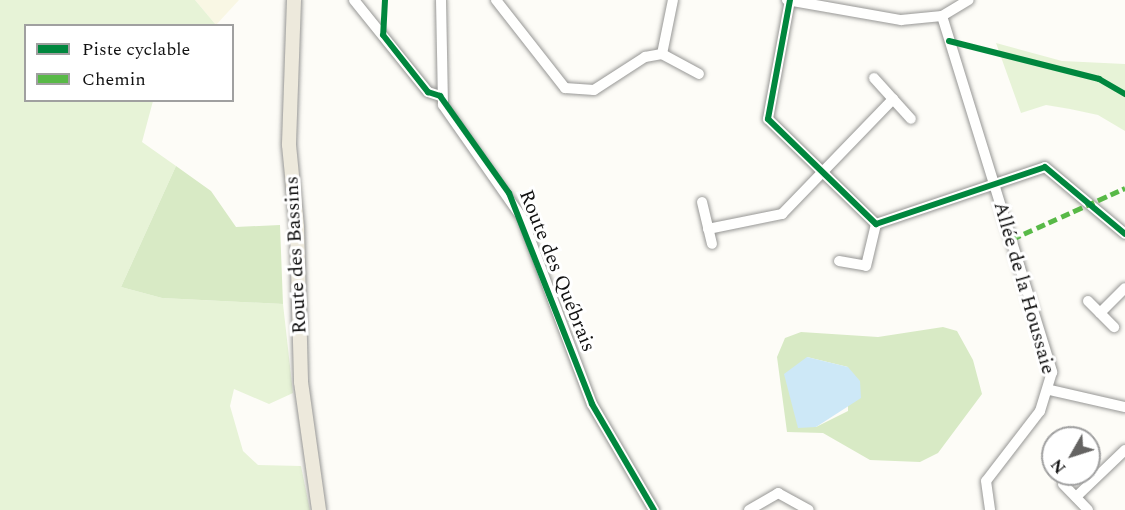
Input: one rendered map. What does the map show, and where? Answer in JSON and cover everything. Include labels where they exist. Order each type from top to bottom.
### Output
[{"type":"main road","name":"Route des Bassins","points":[[294,0],[288,135],[297,227],[301,382],[319,510]]},
{"type":"street","name":"Route des Québrais","points":[[354,0],[423,86],[440,96],[522,218],[592,405],[654,510]]},
{"type":"street","points":[[440,96],[441,0]]},
{"type":"street","points":[[496,0],[566,88],[594,90],[645,57],[662,54],[699,74]]},
{"type":"street","points":[[662,54],[673,0]]},
{"type":"street","points":[[876,224],[768,119],[789,0],[901,20],[942,16],[969,0]]},
{"type":"street","name":"Allée de la Houssaie","points":[[942,16],[1047,353],[1050,390],[986,481],[990,510]]},
{"type":"street","points":[[874,78],[911,118]]},
{"type":"street","points":[[708,229],[782,214],[893,99]]},
{"type":"street","points":[[876,224],[1045,167],[1125,234]]},
{"type":"street","points":[[702,202],[712,244]]},
{"type":"street","points":[[839,261],[866,266],[876,224]]},
{"type":"street","points":[[1100,313],[1125,288]]},
{"type":"street","points":[[1088,301],[1114,327]]},
{"type":"street","points":[[1050,390],[1125,407]]},
{"type":"street","points":[[1076,497],[1125,450]]},
{"type":"street","points":[[1065,486],[1088,510]]},
{"type":"street","points":[[749,510],[778,493],[809,510]]},
{"type":"shaded area","points":[[195,0],[239,0],[217,24]]},
{"type":"green space","points":[[0,0],[195,0],[215,24],[24,24],[24,102],[153,102],[142,142],[176,166],[121,287],[162,298],[283,304],[293,393],[269,404],[234,389],[230,406],[243,451],[258,465],[301,466],[310,510],[0,510]]},
{"type":"green space","points":[[996,43],[1062,61],[1125,64],[1125,131],[1098,115],[1070,109],[1046,105],[1021,113]]},
{"type":"green space","points":[[176,166],[211,191],[236,227],[280,225],[283,304],[162,298],[121,287]]},
{"type":"green space","points":[[943,327],[957,331],[973,360],[982,394],[938,453],[920,462],[870,460],[823,433],[787,432],[777,357],[785,338],[801,332],[878,337]],"holes":[[[807,357],[848,367],[848,411],[816,427],[807,425]]]},
{"type":"water","points":[[807,357],[848,367],[860,381],[861,398],[816,427],[798,428],[784,374]]},
{"type":"marked path","points":[[1012,239],[1125,188]]},
{"type":"cycle path","points":[[385,0],[383,35],[428,92],[440,96],[509,193],[592,404],[654,510]]},
{"type":"cycle path","points":[[790,0],[768,119],[876,224],[1045,167],[1125,234]]},
{"type":"cycle path","points":[[949,41],[1099,79],[1125,94]]}]
